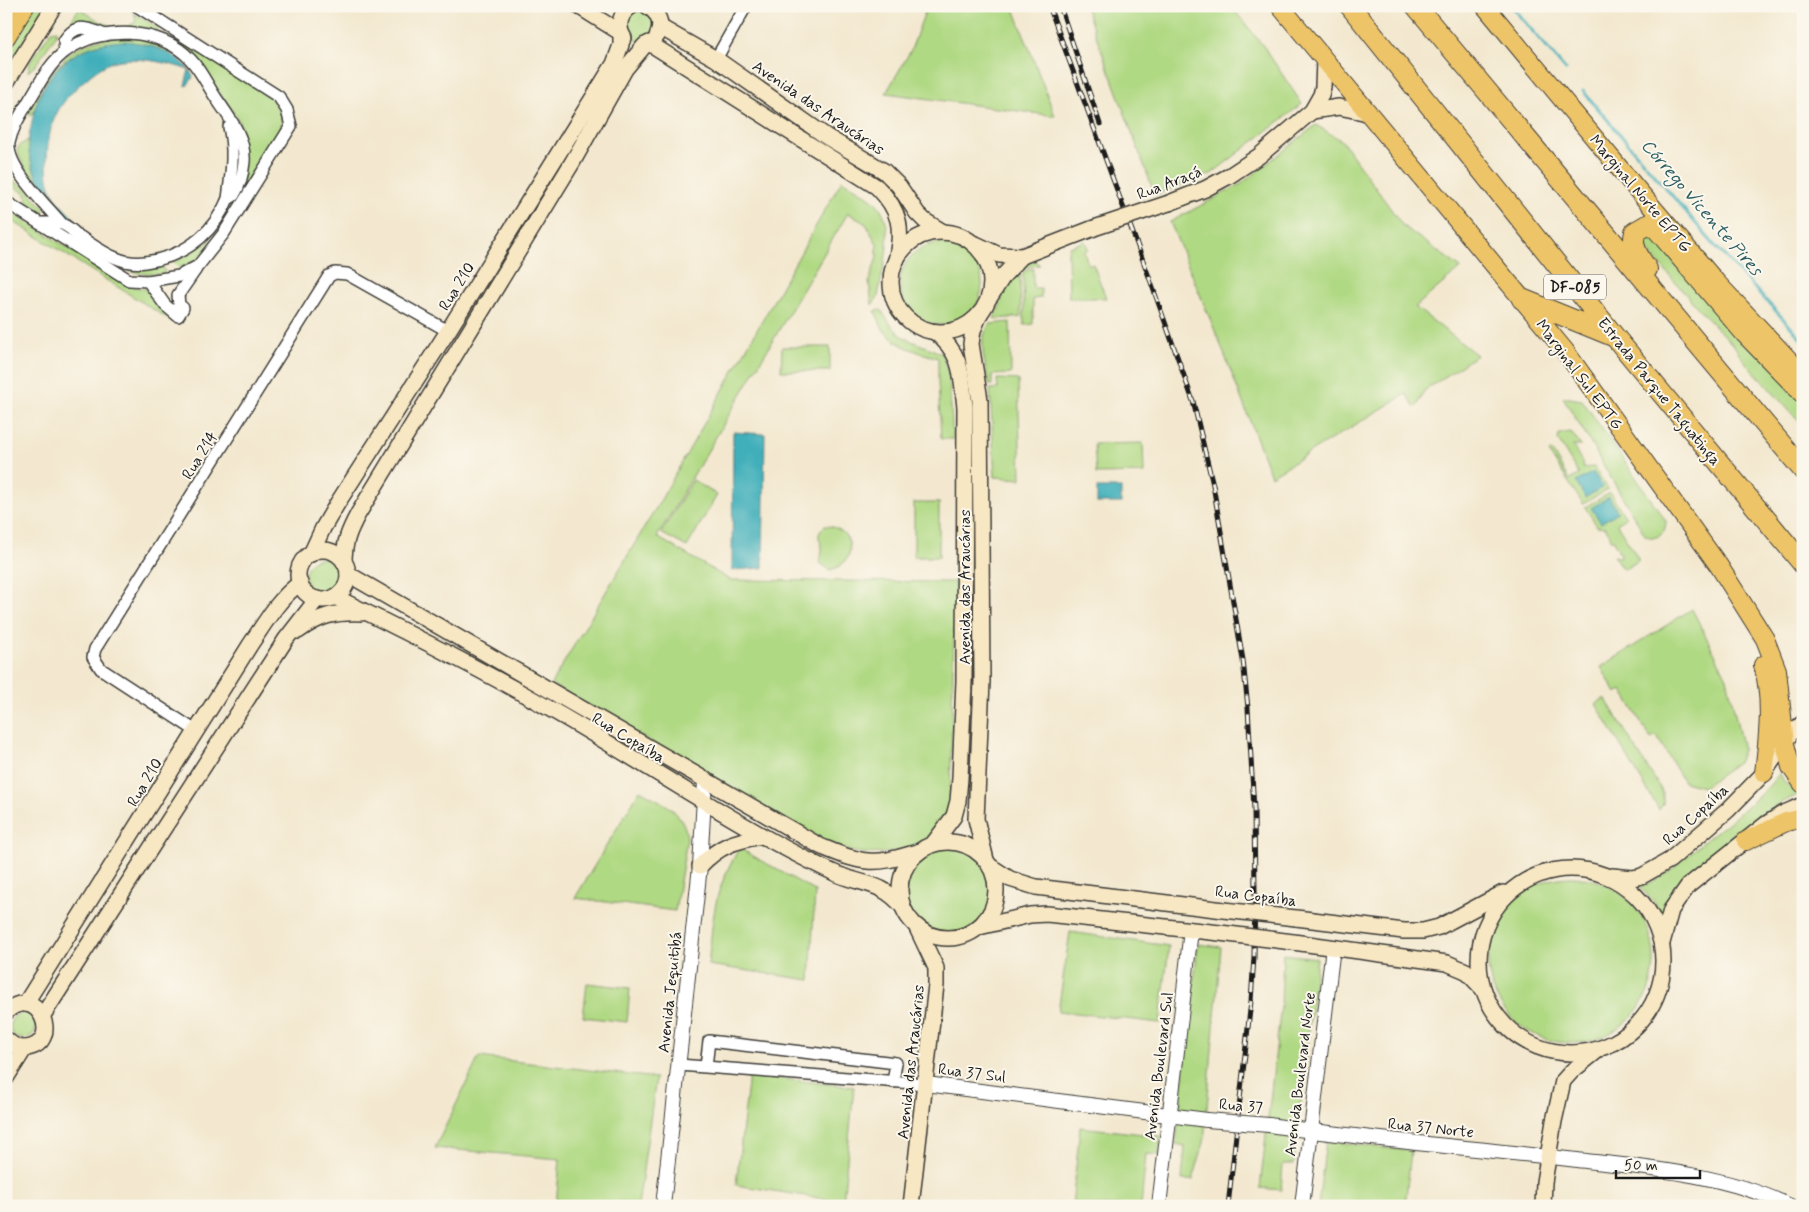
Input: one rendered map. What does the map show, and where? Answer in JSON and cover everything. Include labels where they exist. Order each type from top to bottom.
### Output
[{"type":"highway","name":"Estrada Parque Taguatinga","points":[[1350,6],[1615,337],[1803,564]]},
{"type":"highway","points":[[1416,6],[1803,470]]},
{"type":"highway","points":[[1673,314],[1634,247],[1635,232],[1647,225],[1656,228],[1745,334],[1803,392]]},
{"type":"highway","points":[[1522,299],[1615,337]]},
{"type":"main road","points":[[6,37],[25,6]]},
{"type":"main road","points":[[6,82],[54,6]]},
{"type":"main road","points":[[578,6],[621,33]]},
{"type":"main road","name":"Marginal Sul EPTG","points":[[1280,6],[1565,351],[1719,566],[1765,639],[1777,670],[1785,744],[1791,767],[1803,784]]},
{"type":"main road","name":"Marginal Norte EPTG","points":[[1485,6],[1622,172],[1704,267],[1803,375]]},
{"type":"main road","points":[[346,568],[338,555],[329,551],[320,551],[307,557],[300,566],[300,583],[310,596],[323,600],[335,597],[345,588],[346,568],[344,546],[358,514],[572,163],[625,69],[647,44],[657,36],[660,27],[657,14],[651,7]]},
{"type":"main road","name":"Rua 210","points":[[311,554],[323,528],[599,91],[614,64],[621,45],[620,20],[622,9]]},
{"type":"main road","name":"Avenida das Araucárias","points":[[660,27],[716,59],[828,138],[884,171],[899,186],[917,213],[925,221],[943,232]]},
{"type":"main road","name":"Avenida das Araucárias","points":[[621,33],[631,43],[638,45],[647,44],[877,187],[896,210],[900,225],[900,241],[896,261]]},
{"type":"main road","name":"Rua Araçá","points":[[984,308],[1004,275],[1022,256],[1094,228],[1205,189],[1259,156],[1312,112],[1321,95],[1324,60]]},
{"type":"main road","name":"Rua Araçá","points":[[1312,112],[1339,107],[1368,113]]},
{"type":"main road","points":[[819,151],[827,146],[828,138]]},
{"type":"main road","points":[[855,172],[857,164],[864,159]]},
{"type":"main road","points":[[943,232],[957,235],[970,241],[982,253],[989,269],[991,286],[984,308],[968,325],[952,331],[935,332],[923,329],[912,323],[896,305],[892,290],[891,275],[896,261],[904,249],[915,239],[928,234],[943,232]]},
{"type":"main road","name":"Rua Araçá","points":[[970,241],[999,254],[1022,256]]},
{"type":"main road","name":"Avenida das Araucárias","points":[[984,308],[973,330],[971,344],[980,400],[982,681],[976,820],[988,863]]},
{"type":"main road","name":"Avenida das Araucárias","points":[[934,844],[954,816],[958,801],[960,778],[964,681],[965,407],[959,364],[954,352],[945,340],[935,332]]},
{"type":"main road","points":[[358,514],[352,549],[353,557],[363,576],[374,588]]},
{"type":"main road","name":"Rua Copaíba","points":[[346,568],[374,588],[518,673],[820,846],[845,856],[869,862],[918,852]]},
{"type":"main road","name":"Rua 210","points":[[14,1004],[137,827],[276,606],[287,592],[300,583]]},
{"type":"main road","name":"Rua Copaíba","points":[[335,597],[415,635],[553,711],[762,836],[838,875],[875,886],[893,896],[903,907]]},
{"type":"main road","points":[[43,1015],[286,639],[317,599]]},
{"type":"main road","points":[[1746,610],[1766,677],[1769,716],[1764,773]]},
{"type":"main road","points":[[286,639],[321,616],[334,613],[368,613]]},
{"type":"main road","points":[[964,681],[982,681]]},
{"type":"main road","name":"Rua Copaíba","points":[[1608,876],[1633,878],[1642,876],[1670,860],[1728,810],[1764,773],[1792,733],[1803,723]]},
{"type":"main road","points":[[1662,944],[1671,910],[1688,886],[1782,814],[1803,805]]},
{"type":"main road","points":[[1746,841],[1786,822],[1803,818]]},
{"type":"main road","points":[[700,866],[710,855],[723,846],[737,840],[762,836]]},
{"type":"main road","points":[[948,841],[962,844],[975,850],[988,863],[996,882],[996,899],[990,915],[979,927],[964,936],[947,938],[931,935],[916,926],[908,918],[903,907],[900,889],[903,871],[909,860],[918,852],[934,844],[948,841]]},
{"type":"main road","name":"Rua Copaíba","points":[[988,863],[1010,879],[1036,887],[1404,931],[1423,931],[1440,927],[1513,888]]},
{"type":"main road","points":[[979,927],[1030,914],[1047,914],[1220,933],[1447,963],[1466,971],[1482,988],[1495,1014],[1516,1035],[1541,1049],[1570,1054],[1598,1050],[1617,1042],[1633,1030],[1647,1014],[1657,996],[1662,977],[1662,944],[1655,923],[1643,904],[1627,888],[1608,876],[1584,869],[1559,869],[1534,875],[1513,888],[1494,908],[1482,933],[1478,961],[1482,988]]},
{"type":"main road","name":"Avenida das Araucárias","points":[[911,1206],[936,985],[936,968],[916,926]]},
{"type":"main road","points":[[6,1078],[25,1048],[38,1042],[43,1037],[45,1030],[43,1015],[38,1010],[14,1004]]},
{"type":"main road","points":[[6,1039],[12,1045],[25,1048]]},
{"type":"main road","points":[[1542,1206],[1557,1102],[1563,1081],[1572,1071],[1598,1050]]},
{"type":"street","points":[[137,6],[278,97],[287,110],[291,126],[224,233],[178,295],[180,305],[183,308],[178,316],[165,305],[148,281]]},
{"type":"street","points":[[716,59],[746,6]]},
{"type":"street","points":[[39,223],[62,224],[110,257],[144,262],[170,256],[188,247],[203,237],[215,223],[228,199],[234,195],[242,177],[244,161],[242,146],[235,125],[190,60],[166,41],[136,34],[121,33],[80,43],[65,51],[42,80],[12,131],[9,146],[13,161],[24,179],[62,224]]},
{"type":"street","points":[[6,202],[129,280],[148,281],[179,276],[198,266]]},
{"type":"street","name":"Rua 214","points":[[196,731],[101,669],[93,656],[95,649],[330,276],[336,272],[347,274],[448,331]]},
{"type":"street","name":"Avenida Jequitibá","points":[[663,1206],[700,866],[705,781]]},
{"type":"street","name":"Avenida Boulevard Sul","points":[[1159,1206],[1192,930]]},
{"type":"street","name":"Avenida Boulevard Norte","points":[[1302,1206],[1333,947]]},
{"type":"street","points":[[706,1066],[709,1041],[896,1064],[893,1082]]},
{"type":"street","name":"Rua 37 Sul","points":[[679,1064],[926,1084],[1169,1116]]},
{"type":"street","name":"Rua 37","points":[[1169,1116],[1269,1125],[1310,1131]]},
{"type":"street","name":"Rua 37 Norte","points":[[1310,1131],[1687,1174],[1735,1185],[1771,1196],[1790,1206]]},
{"type":"green space","points":[[35,6],[47,6],[6,70],[6,56]]},
{"type":"green space","points":[[927,6],[1013,6],[1055,116],[886,93],[911,50]]},
{"type":"green space","points":[[1085,6],[1231,6],[1264,47],[1302,104],[1211,174],[1155,195]]},
{"type":"green space","points":[[79,8],[107,25],[122,28],[136,21],[134,13],[158,28],[157,32],[133,30],[63,35]]},
{"type":"green space","points":[[640,11],[650,16],[655,26],[650,36],[640,41],[630,36],[625,26],[630,16]]},
{"type":"green space","points":[[57,30],[57,34],[35,66],[28,72],[30,62],[51,31]]},
{"type":"green space","points":[[122,36],[153,42],[170,51],[169,53],[153,46],[136,42],[102,44],[86,49],[58,67],[43,85],[33,112],[31,116],[29,115],[33,100],[42,87],[43,81],[48,73],[63,61],[65,56],[81,46],[94,41]]},
{"type":"green space","points":[[176,37],[270,97],[282,115],[280,135],[240,203],[235,201],[242,131],[238,119],[191,53],[175,39]]},
{"type":"green space","points":[[1316,125],[1342,141],[1403,226],[1461,268],[1415,307],[1477,355],[1424,391],[1418,405],[1415,407],[1406,394],[1271,476],[1220,343],[1170,222],[1241,184]]},
{"type":"green space","points":[[28,140],[34,172],[49,201],[30,178],[17,151],[19,146]]},
{"type":"green space","points":[[6,175],[25,187],[44,208],[43,218],[40,219],[19,204],[26,201],[25,193],[6,182]]},
{"type":"green space","points":[[842,180],[875,202],[884,215],[887,226],[887,249],[878,297],[872,305],[869,282],[877,257],[877,244],[866,224],[848,213],[657,537],[730,580],[955,582],[950,805],[939,826],[922,841],[901,850],[877,853],[849,851],[817,839],[551,684],[659,503]]},
{"type":"green space","points":[[6,209],[121,281],[146,289],[178,318],[175,323],[6,217]]},
{"type":"green space","points":[[1648,230],[1803,399],[1803,426],[1648,251],[1641,241]]},
{"type":"green space","points":[[215,237],[200,256],[191,263],[179,268],[173,262],[186,256]]},
{"type":"green space","points":[[1085,241],[1088,249],[1084,251],[1088,264],[1093,264],[1106,298],[1069,298],[1069,247]]},
{"type":"green space","points":[[941,243],[957,246],[970,255],[979,268],[982,284],[979,300],[970,313],[957,322],[941,325],[925,322],[912,313],[903,300],[900,284],[903,268],[912,255],[925,246]]},
{"type":"green space","points":[[1033,259],[1040,265],[1031,266],[1020,271],[1021,317],[994,318],[1006,284],[1019,263]]},
{"type":"green space","points":[[116,265],[146,269],[157,266],[163,267],[165,272],[163,274],[139,273]]},
{"type":"green space","points":[[1033,268],[1033,288],[1041,288],[1041,298],[1033,299],[1033,324],[1024,325],[1023,272]]},
{"type":"green space","points":[[881,310],[897,332],[943,355],[949,378],[953,439],[941,439],[938,358],[901,345],[888,335],[883,329],[875,311]]},
{"type":"green space","points":[[1010,322],[1011,374],[992,375],[992,385],[989,385],[983,353],[986,330],[990,324]]},
{"type":"green space","points":[[782,347],[830,347],[830,371],[781,371]]},
{"type":"green space","points":[[997,379],[1018,380],[1021,479],[995,477],[990,389],[998,389]]},
{"type":"green space","points":[[1563,397],[1582,400],[1666,521],[1661,535],[1652,538],[1645,535]]},
{"type":"green space","points":[[1571,432],[1581,446],[1573,446],[1582,462],[1583,468],[1594,467],[1608,489],[1583,504],[1549,453],[1552,451],[1569,480],[1579,475],[1558,440],[1559,434]]},
{"type":"green space","points":[[1143,443],[1144,473],[1096,474],[1094,444]]},
{"type":"green space","points":[[693,480],[717,495],[687,547],[661,533]]},
{"type":"green space","points":[[1610,493],[1626,518],[1617,524],[1638,558],[1638,561],[1625,569],[1622,568],[1614,556],[1621,557],[1621,553],[1618,552],[1614,540],[1611,540],[1606,527],[1597,526],[1585,507]]},
{"type":"green space","points":[[914,503],[939,503],[939,557],[914,557]]},
{"type":"green space","points":[[825,526],[842,532],[850,545],[846,560],[840,566],[830,570],[820,563],[822,546],[819,533]]},
{"type":"green space","points":[[323,558],[335,564],[341,576],[335,588],[323,594],[311,588],[305,576],[311,564]]},
{"type":"green space","points":[[1692,609],[1727,678],[1743,750],[1738,763],[1703,787],[1684,782],[1656,735],[1651,739],[1622,690],[1616,693],[1601,667]]},
{"type":"green space","points":[[1605,698],[1663,793],[1663,804],[1659,810],[1596,704]]},
{"type":"green space","points":[[1780,773],[1784,782],[1798,795],[1782,802],[1770,811],[1680,887],[1663,916],[1654,902],[1640,887],[1657,879],[1673,868],[1753,802]]},
{"type":"green space","points":[[640,790],[671,808],[682,821],[685,829],[687,839],[675,911],[575,898]]},
{"type":"green space","points":[[948,847],[965,850],[973,854],[985,866],[989,874],[992,891],[989,908],[985,916],[973,928],[965,932],[948,935],[931,932],[923,928],[911,916],[907,908],[904,891],[907,874],[911,866],[923,854],[931,850]]},
{"type":"green space","points":[[739,848],[815,891],[810,980],[708,965],[713,919],[719,891]]},
{"type":"green space","points":[[1571,877],[1603,884],[1617,891],[1630,901],[1640,914],[1647,928],[1654,960],[1647,992],[1640,1006],[1630,1019],[1617,1029],[1603,1036],[1571,1043],[1539,1036],[1525,1029],[1512,1019],[1502,1006],[1495,992],[1488,960],[1495,928],[1502,914],[1512,901],[1525,891],[1539,884]]},
{"type":"green space","points":[[1070,932],[1169,946],[1160,1023],[1058,1011]]},
{"type":"green space","points":[[1198,944],[1221,947],[1204,1142],[1193,1180],[1182,1180],[1185,1146],[1176,1144]]},
{"type":"green space","points":[[1283,954],[1317,958],[1294,1164],[1283,1164],[1281,1190],[1260,1188],[1281,1005]]},
{"type":"green space","points":[[587,983],[630,988],[627,1022],[583,1017]]},
{"type":"green space","points":[[23,1013],[32,1017],[36,1026],[32,1035],[23,1039],[14,1035],[10,1026],[14,1017]]},
{"type":"green space","points":[[479,1057],[656,1078],[638,1206],[556,1206],[560,1159],[435,1148]]},
{"type":"green space","points":[[749,1075],[854,1087],[843,1202],[736,1185]]},
{"type":"green space","points":[[1080,1127],[1161,1136],[1159,1155],[1146,1154],[1141,1206],[1072,1206]]},
{"type":"green space","points":[[1326,1141],[1411,1151],[1405,1206],[1318,1206]]},
{"type":"water","points":[[123,41],[143,44],[164,51],[182,62],[189,69],[193,77],[187,86],[185,85],[189,70],[155,61],[121,60],[97,70],[66,99],[51,129],[47,165],[51,189],[61,206],[75,219],[72,222],[54,206],[56,204],[55,199],[44,185],[44,190],[50,201],[39,181],[30,160],[28,142],[36,105],[51,76],[62,64],[89,48],[105,43]]},
{"type":"water","points":[[733,432],[765,434],[763,568],[732,570]]},
{"type":"water","points":[[1593,472],[1603,487],[1585,498],[1576,482]]},
{"type":"water","points":[[1097,488],[1121,488],[1121,503],[1097,503]]},
{"type":"water","points":[[1609,497],[1618,512],[1601,523],[1591,508]]},
{"type":"waterway","name":"Córrego Vicente Pires","points":[[1511,6],[1566,70]]},
{"type":"waterway","name":"Córrego Vicente Pires","points":[[1583,91],[1716,247],[1803,340]]},
{"type":"railway","points":[[1049,6],[1193,401],[1213,485],[1243,660],[1254,809],[1254,957],[1251,1001],[1228,1206]]},
{"type":"railway","points":[[1060,6],[1100,124]]}]
